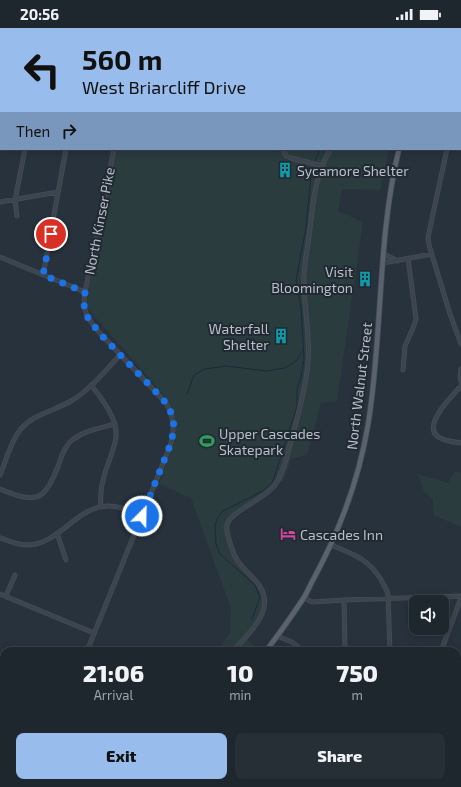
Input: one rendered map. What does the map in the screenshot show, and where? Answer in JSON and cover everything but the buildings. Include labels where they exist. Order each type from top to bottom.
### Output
[{"type":"main road","name":"North Walnut Street","points":[[269,647],[304,598],[340,525],[354,483],[368,425],[389,198],[399,150]]},
{"type":"street","points":[[17,216],[15,200],[25,150]]},
{"type":"street","points":[[43,275],[66,150]]},
{"type":"street","name":"North Kinser Pike","points":[[89,647],[171,443],[174,424],[171,412],[166,403],[98,331],[88,318],[84,309],[85,292],[114,150]]},
{"type":"street","points":[[283,150],[286,156],[322,166]]},
{"type":"street","points":[[236,647],[260,620],[264,609],[265,599],[259,585],[235,557],[227,525],[234,515],[258,500],[270,491],[277,483],[283,468],[296,422],[305,387],[308,363],[304,274],[315,198],[322,166],[330,150]]},
{"type":"street","points":[[447,150],[428,234],[432,254],[450,314],[461,344]]},
{"type":"street","points":[[0,202],[58,192]]},
{"type":"street","points":[[384,254],[399,261]]},
{"type":"street","points":[[383,263],[432,254]]},
{"type":"street","points":[[0,257],[85,292]]},
{"type":"street","points":[[403,370],[405,346],[416,319],[408,258]]},
{"type":"street","points":[[0,476],[15,440],[23,427],[38,416],[71,401],[91,385],[120,355]]},
{"type":"street","points":[[461,369],[461,382]]},
{"type":"street","points":[[91,385],[108,409],[115,424],[116,434],[115,442],[101,485],[101,506]]},
{"type":"street","points":[[461,386],[440,411],[434,423],[433,429],[434,433],[439,438],[461,443]]},
{"type":"street","points":[[0,489],[23,497],[31,498],[39,496],[45,492],[50,485],[63,454],[70,443],[86,432],[115,424]]},
{"type":"street","points":[[0,538],[17,544],[29,545],[43,542],[87,512],[101,506],[119,507],[142,516]]},
{"type":"street","points":[[57,533],[66,560]]},
{"type":"street","points":[[331,545],[356,556],[370,565],[384,585],[388,594],[390,647]]},
{"type":"street","points":[[6,596],[15,575]]},
{"type":"street","points":[[0,594],[94,633]]},
{"type":"street","points":[[304,598],[312,602],[388,598],[461,597],[442,647]]},
{"type":"street","points":[[344,600],[345,647]]},
{"type":"street","points":[[277,636],[292,642],[298,647]]},
{"type":"shaded area","points":[[116,150],[276,150],[276,153],[280,150],[389,150],[380,190],[342,189],[338,211],[363,222],[337,401],[321,403],[307,455],[291,459],[284,480],[232,514],[226,523],[234,558],[238,565],[253,580],[260,591],[262,598],[263,605],[261,611],[245,638],[256,647],[220,647],[230,633],[231,608],[191,498],[159,484],[175,440],[175,419],[171,407],[164,395],[88,309],[88,292]]},
{"type":"shaded area","points":[[455,471],[461,473],[461,527],[433,515],[433,499],[424,492],[418,474],[448,483]]},
{"type":"waterway","points":[[315,162],[320,150]]},
{"type":"waterway","points":[[252,619],[260,597],[255,585],[220,554],[216,544],[215,526],[217,519],[223,511],[263,491],[273,481],[297,407],[297,389],[304,359],[301,307],[296,280],[306,228],[311,176],[314,165]]},
{"type":"waterway","points":[[187,394],[194,375],[205,369],[226,366],[266,371],[285,368],[297,360],[302,351]]},
{"type":"place","name":"Sycamore Shelter","points":[[285,170]]},
{"type":"place","name":"Visit Bloomington","points":[[365,279]]},
{"type":"place","name":"Waterfall Shelter","points":[[281,336]]},
{"type":"place","name":"Upper Cascades Skatepark","points":[[207,441]]},
{"type":"place","name":"Cascades Inn","points":[[288,534]]},
{"type":"route","points":[[51,234],[43,275],[85,292],[84,309],[89,320],[104,338],[155,390],[169,407],[171,412],[174,428],[171,443],[142,516]]}]
